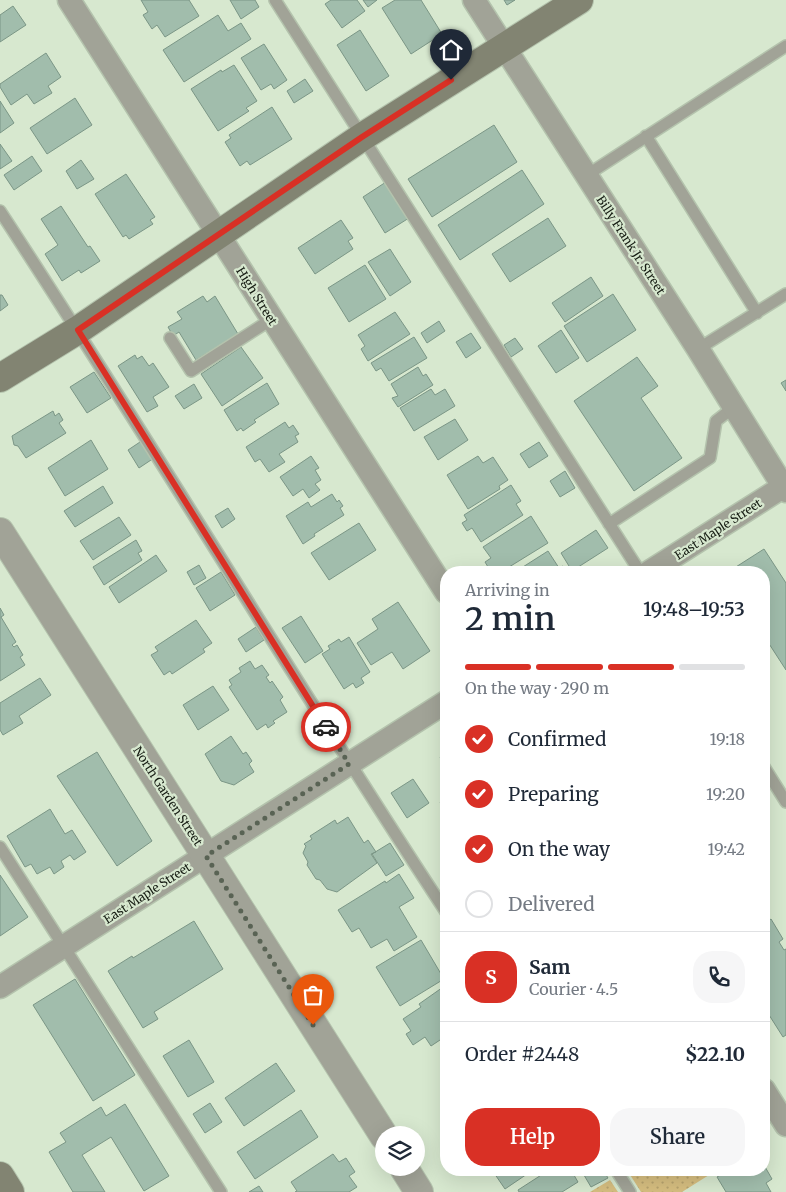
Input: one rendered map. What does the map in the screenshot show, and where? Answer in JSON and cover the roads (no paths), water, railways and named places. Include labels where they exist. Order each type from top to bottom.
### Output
[{"type":"main road","points":[[0,378],[78,330],[362,137],[579,0]]},
{"type":"main road","points":[[0,1176],[10,1192]]},
{"type":"street","name":"High Street","points":[[69,0],[440,583]]},
{"type":"street","name":"Billy Frank Jr. Street","points":[[474,0],[785,488]]},
{"type":"street","name":"East Maple Street","points":[[659,566],[785,488]]},
{"type":"street","name":"North Garden Street","points":[[0,532],[378,1126]]},
{"type":"street","name":"East Maple Street","points":[[0,987],[440,706]]},
{"type":"street","points":[[773,1094],[786,1125]]},
{"type":"street","points":[[409,1176],[419,1192]]},
{"type":"lane","points":[[275,0],[636,566]]},
{"type":"lane","points":[[587,176],[786,46]]},
{"type":"lane","points":[[646,136],[757,313]]},
{"type":"lane","points":[[0,211],[78,330],[349,764],[440,903]]},
{"type":"lane","points":[[698,349],[786,294]]},
{"type":"lane","points":[[170,338],[191,371],[272,319]]},
{"type":"lane","points":[[608,524],[710,458],[716,421],[734,408]]},
{"type":"lane","points":[[770,777],[786,802]]},
{"type":"lane","points":[[0,846],[220,1192]]},
{"type":"lane","points":[[620,1176],[630,1192]]}]
